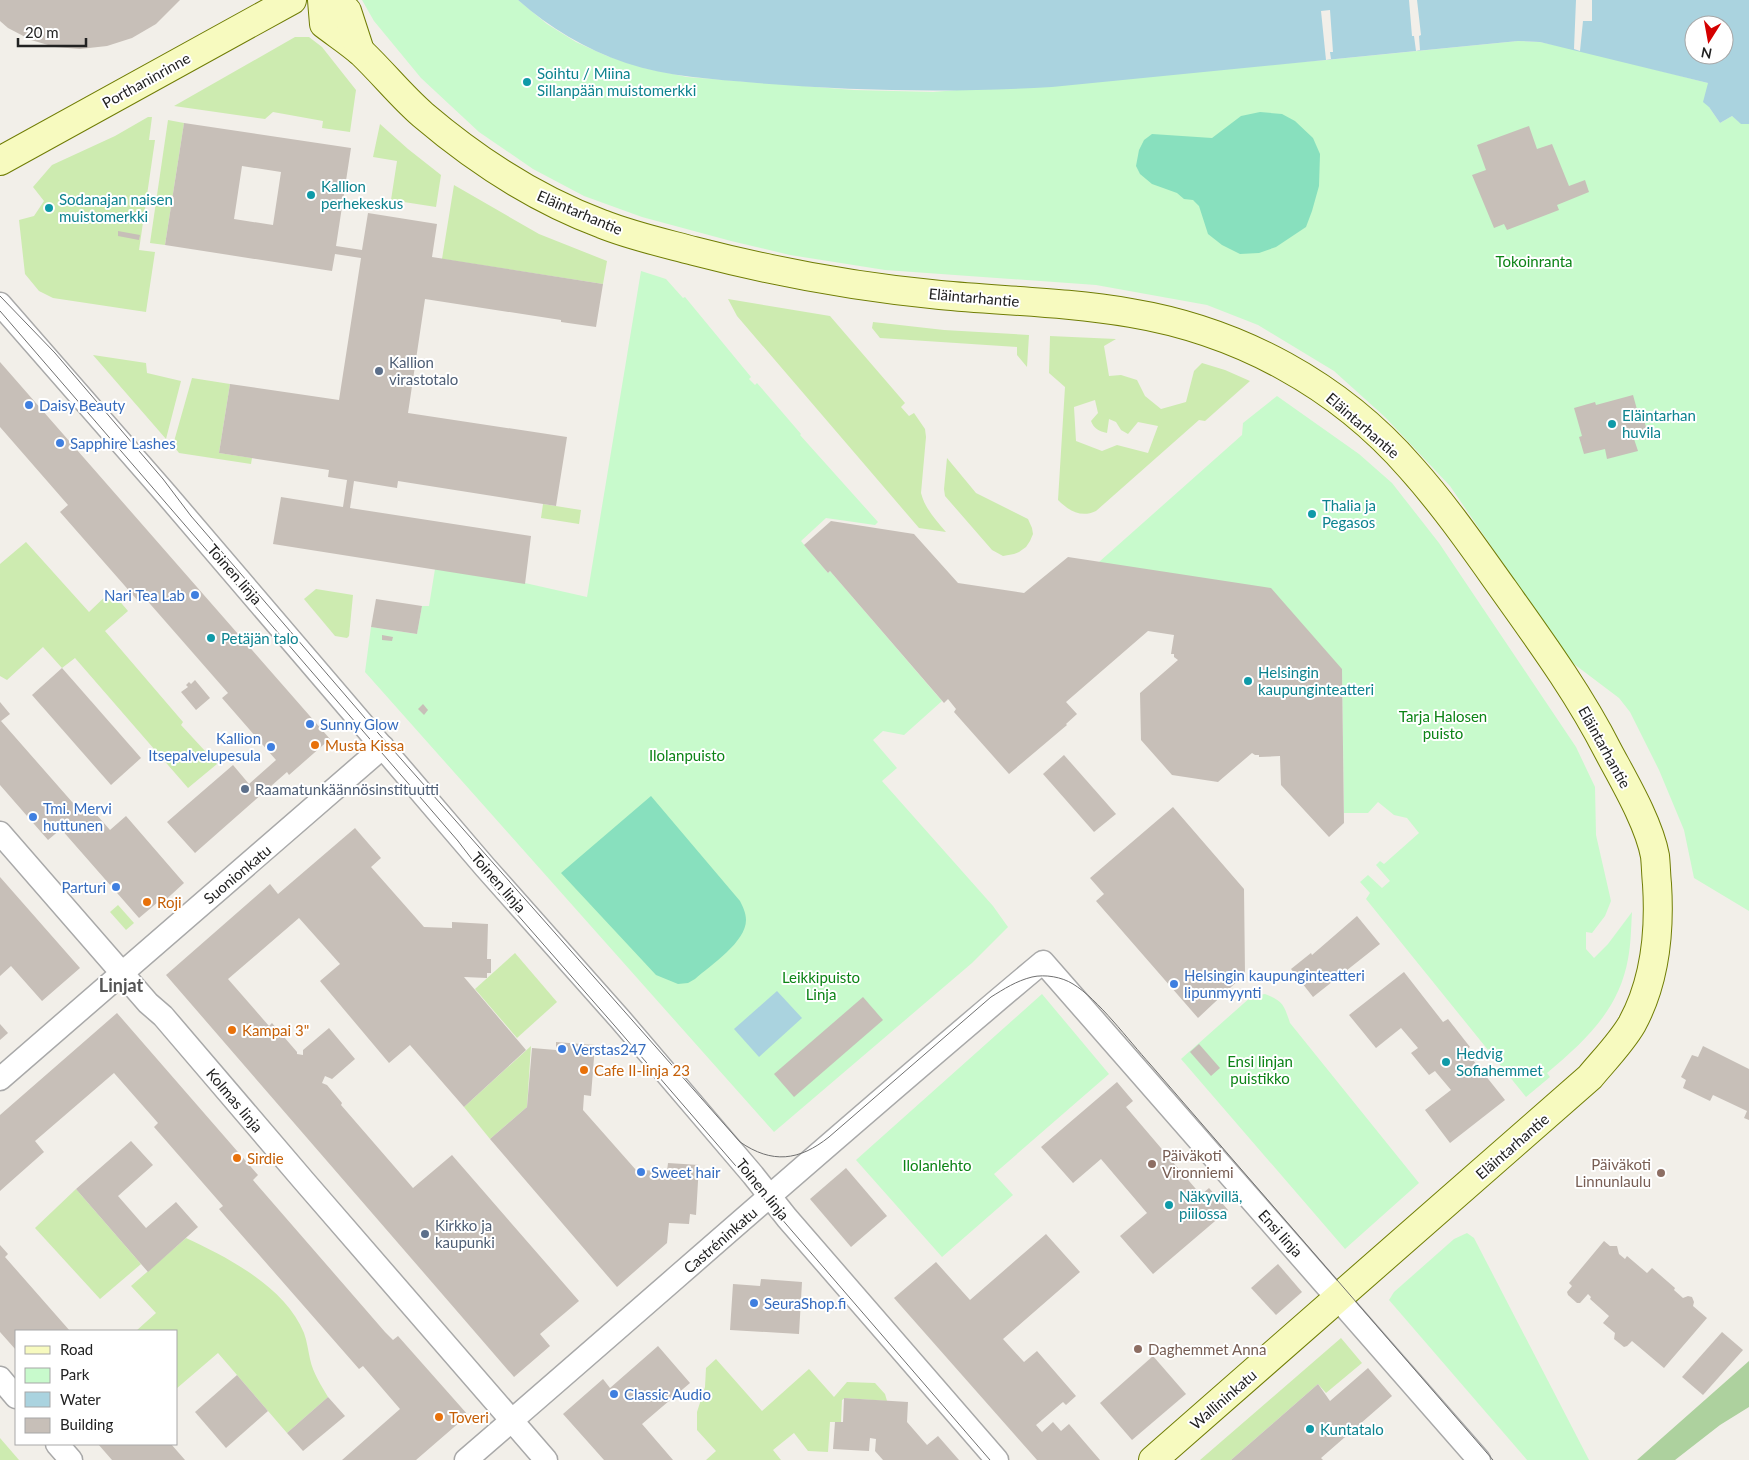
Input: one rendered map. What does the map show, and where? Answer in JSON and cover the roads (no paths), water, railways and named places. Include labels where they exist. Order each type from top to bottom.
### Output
[{"type":"main road","name":"Porthaninrinne","points":[[0,161],[292,0]]},
{"type":"main road","name":"Eläintarhantie","points":[[322,0],[324,24],[360,51],[420,112],[466,150],[514,183],[562,207],[605,226],[655,241],[757,267],[850,285],[1130,312],[1191,325],[1234,341],[1280,362],[1337,400],[1377,433],[1408,464],[1452,517],[1564,675],[1597,729],[1640,813],[1655,854],[1659,916],[1654,957],[1645,993],[1632,1025],[1590,1077],[1338,1298]]},
{"type":"main road","name":"Eläintarhantie","points":[[336,0],[347,11],[360,51]]},
{"type":"main road","name":"Wallininkatu","points":[[1153,1460],[1338,1298]]},
{"type":"street","name":"Toinen linja","points":[[0,304],[485,867],[627,1027],[787,1218],[997,1460]]},
{"type":"street","name":"Suonionkatu","points":[[0,1079],[383,747]]},
{"type":"street","name":"Kolmas linja","points":[[0,833],[148,1003],[163,1016],[546,1460]]},
{"type":"street","name":"Ensi linja","points":[[1043,962],[1478,1460]]},
{"type":"street","name":"Castréninkatu","points":[[466,1460],[798,1169],[1043,962]]},
{"type":"street","points":[[0,1378],[15,1396]]},
{"type":"street","points":[[58,1445],[71,1460]]},
{"type":"water","points":[[518,0],[1749,0],[1749,124],[1741,124],[1732,116],[1720,123],[1709,107],[1703,102],[1708,83],[1540,42],[1518,41],[1052,87],[941,90],[794,86],[707,79],[674,74],[626,63],[596,51],[555,29]]},
{"type":"water","points":[[777,991],[802,1018],[759,1057],[734,1029]]},
{"type":"tram line","points":[[0,296],[55,353],[163,479],[191,516],[371,725],[740,1142],[763,1154],[774,1156],[785,1157],[807,1151],[829,1137],[991,997],[1015,983],[1037,976],[1059,978],[1069,982],[1083,991],[1113,1021],[1493,1460]]},
{"type":"tram line","points":[[0,311],[458,841],[494,888],[990,1460]]},
{"type":"place","name":"Soihtu / Miina Sillanpään muistomerkki","points":[[527,82]]},
{"type":"place","name":"Kallion perhekeskus","points":[[311,195]]},
{"type":"place","name":"Sodanajan naisen muistomerkki","points":[[49,208]]},
{"type":"place","name":"Kallion virastotalo","points":[[379,371]]},
{"type":"place","name":"Daisy Beauty","points":[[29,405]]},
{"type":"place","name":"Eläintarhan huvila","points":[[1612,424]]},
{"type":"place","name":"Sapphire Lashes","points":[[60,443]]},
{"type":"place","name":"Thalia ja Pegasos","points":[[1312,514]]},
{"type":"place","name":"Nari Tea Lab","points":[[195,595]]},
{"type":"place","name":"Petäjän talo","points":[[211,638]]},
{"type":"place","name":"Helsingin kaupunginteatteri","points":[[1248,681]]},
{"type":"place","name":"Sunny Glow","points":[[310,724]]},
{"type":"place","name":"Musta Kissa","points":[[315,745]]},
{"type":"place","name":"Kallion Itsepalvelupesula","points":[[271,747]]},
{"type":"place","name":"Raamatunkäännösinstituutti","points":[[245,789]]},
{"type":"place","name":"Tmi. Mervi huttunen","points":[[33,817]]},
{"type":"place","name":"Parturi","points":[[116,887]]},
{"type":"place","name":"Roji","points":[[147,902]]},
{"type":"place","name":"Helsingin kaupunginteatteri lipunmyynti","points":[[1174,984]]},
{"type":"place","name":"Kampai 3\"","points":[[232,1030]]},
{"type":"place","name":"Verstas247","points":[[562,1049]]},
{"type":"place","name":"Hedvig Sofiahemmet","points":[[1446,1062]]},
{"type":"place","name":"Cafe II-linja 23","points":[[584,1070]]},
{"type":"place","name":"Sirdie","points":[[237,1158]]},
{"type":"place","name":"Päiväkoti Vironniemi","points":[[1152,1164]]},
{"type":"place","name":"Sweet hair","points":[[641,1172]]},
{"type":"place","name":"Päiväkoti Linnunlaulu","points":[[1661,1173]]},
{"type":"place","name":"Näkyvillä, piilossa","points":[[1169,1205]]},
{"type":"place","name":"Kirkko ja kaupunki","points":[[425,1234]]},
{"type":"place","name":"SeuraShop.fi","points":[[754,1303]]},
{"type":"place","name":"Daghemmet Anna","points":[[1138,1349]]},
{"type":"place","name":"Classic Audio","points":[[614,1394]]},
{"type":"place","name":"Toveri","points":[[439,1417]]},
{"type":"place","name":"Kuntatalo","points":[[1310,1429]]},
{"type":"district","name":"Linjat","points":[[121,985]]},
{"type":"park label","name":"Tokoinranta","points":[[1534,261]]},
{"type":"park label","name":"Tarja Halosen puisto","points":[[1443,724]]},
{"type":"park label","name":"Ilolanpuisto","points":[[687,755]]},
{"type":"park label","name":"Leikkipuisto Linja","points":[[821,986]]},
{"type":"park label","name":"Ensi linjan puistikko","points":[[1260,1070]]},
{"type":"park label","name":"Ilolanlehto","points":[[937,1165]]}]
